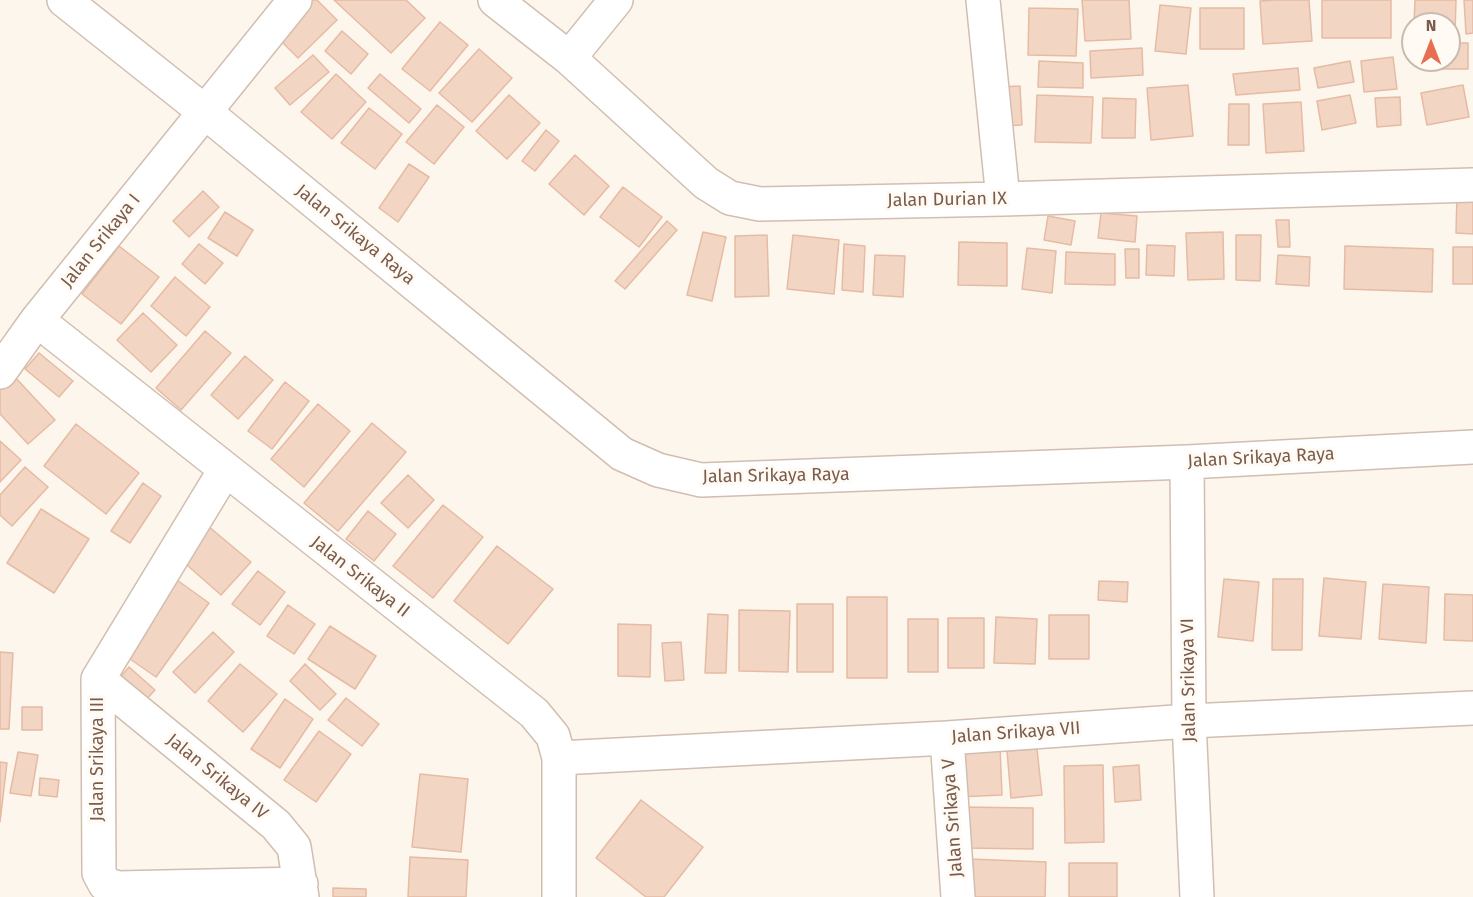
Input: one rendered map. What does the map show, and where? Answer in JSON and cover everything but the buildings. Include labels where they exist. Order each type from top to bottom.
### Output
[{"type":"street","name":"Jalan Srikaya Raya","points":[[64,0],[205,112],[622,454],[658,470],[701,480],[1187,462],[1473,447]]},
{"type":"street","name":"Jalan Srikaya I","points":[[0,372],[20,329],[205,112],[295,0]]},
{"type":"street","name":"Jalan Durian IX","points":[[495,0],[569,58],[706,183],[730,198],[760,204],[1473,185]]},
{"type":"street","points":[[569,58],[616,0]]},
{"type":"street","points":[[983,0],[1003,199]]},
{"type":"street","name":"Jalan Srikaya II","points":[[20,329],[225,470],[534,713],[553,736],[559,758],[559,897]]},
{"type":"street","name":"Jalan Srikaya VI","points":[[1187,462],[1189,721],[1197,897]]},
{"type":"street","name":"Jalan Srikaya III","points":[[225,470],[98,679],[99,873],[105,884],[118,888],[301,890]]},
{"type":"street","name":"Jalan Srikaya IV","points":[[98,679],[276,825],[294,847],[301,890]]},
{"type":"street","name":"Jalan Srikaya VII","points":[[559,758],[947,738],[1189,721],[1473,708]]},
{"type":"street","name":"Jalan Srikaya V","points":[[947,738],[958,897]]}]
